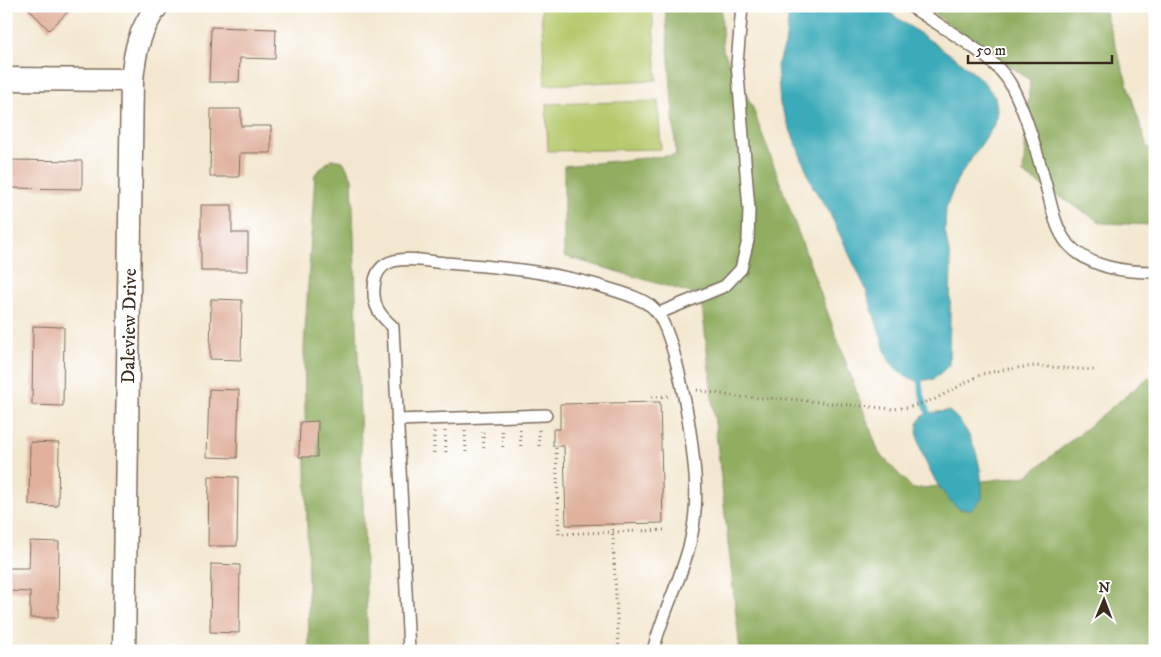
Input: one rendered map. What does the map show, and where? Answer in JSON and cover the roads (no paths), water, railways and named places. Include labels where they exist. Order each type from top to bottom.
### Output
[{"type":"street","name":"Daleview Drive","points":[[124,651],[132,80],[134,56],[143,27],[156,6]]},
{"type":"street","points":[[6,79],[132,80]]},
{"type":"lane","points":[[659,313],[725,286],[741,269],[748,240],[749,209],[737,63],[742,6]]},
{"type":"lane","points":[[910,6],[982,55],[1001,71],[1011,85],[1035,146],[1057,224],[1067,242],[1083,257],[1107,268],[1155,272]]},
{"type":"lane","points":[[408,651],[393,327],[377,312],[373,296],[374,276],[380,266],[389,262],[409,260],[526,269],[580,280],[637,298],[650,305],[659,313],[675,352],[694,464],[696,504],[690,543],[653,651]]},
{"type":"lane","points":[[397,420],[546,415]]},
{"type":"water","points":[[790,6],[880,6],[957,59],[983,81],[995,97],[997,109],[995,124],[957,180],[946,208],[945,231],[951,262],[949,365],[934,379],[917,381],[900,373],[888,359],[865,287],[828,210],[813,187],[780,104],[777,65],[785,45]]},
{"type":"water","points":[[949,411],[965,429],[976,451],[979,463],[982,499],[971,510],[960,509],[952,503],[935,480],[921,450],[918,425],[922,417],[931,413]]},
{"type":"waterway","points":[[919,374],[921,392],[930,418]]}]
